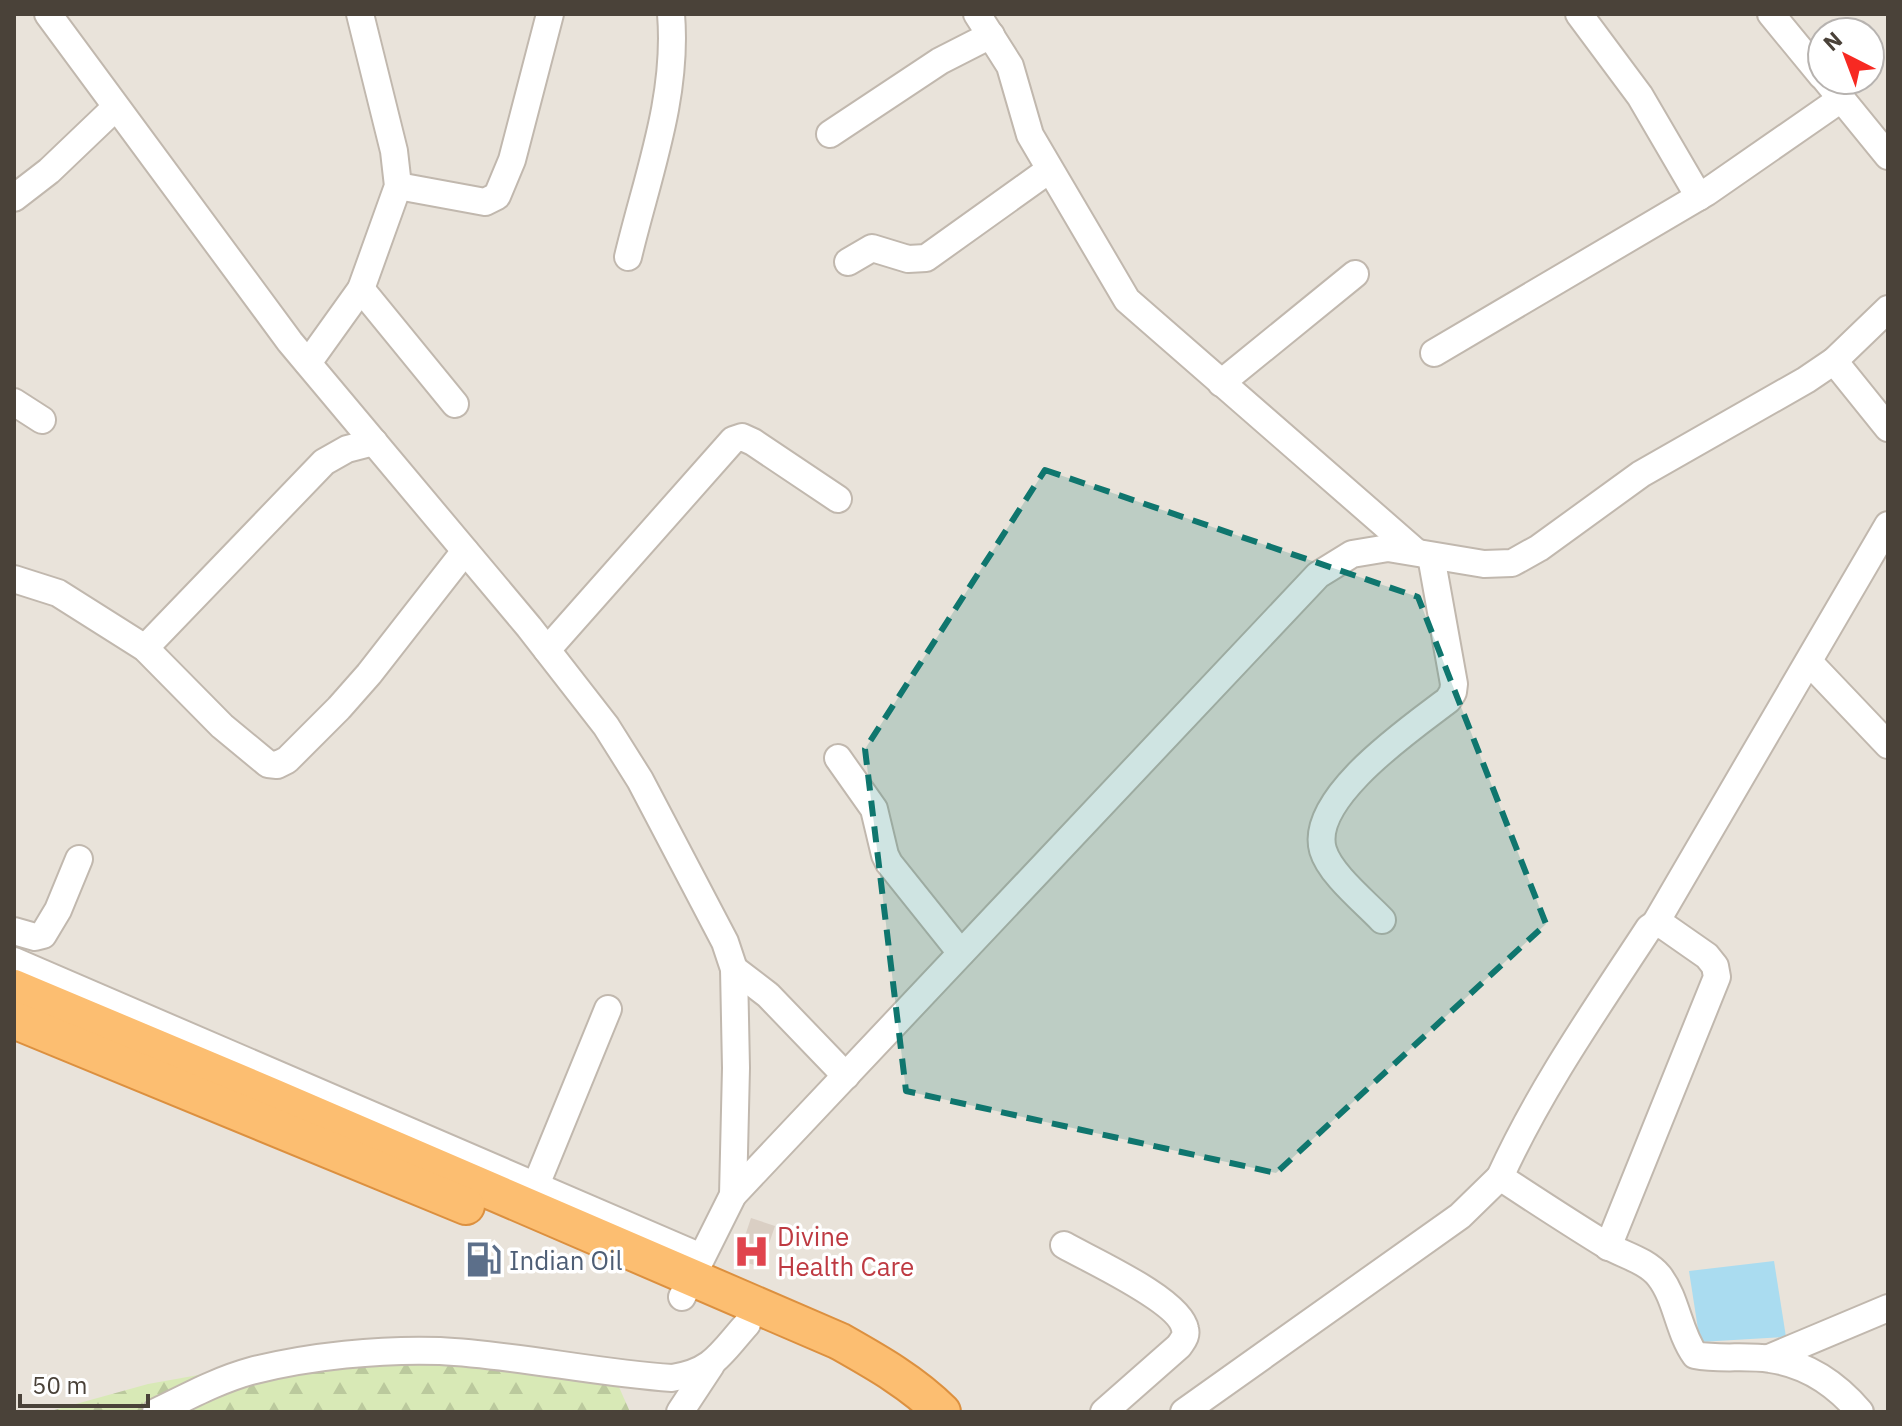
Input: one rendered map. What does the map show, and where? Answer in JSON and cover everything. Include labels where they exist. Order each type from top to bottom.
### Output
[{"type":"highway","points":[[14,988],[839,1341],[895,1373],[942,1412]]},
{"type":"highway","points":[[14,1020],[504,1221],[691,1277],[747,1324],[849,1370],[908,1412]]},
{"type":"street","points":[[48,14],[308,363],[547,650],[606,726],[640,780],[725,942],[734,969],[736,1068],[733,1195]]},
{"type":"street","points":[[308,363],[361,289],[398,186],[394,151],[360,14]]},
{"type":"street","points":[[398,186],[485,202],[497,196],[512,160],[550,14]]},
{"type":"street","points":[[628,257],[669,90],[673,44],[671,14]]},
{"type":"street","points":[[1579,14],[1640,96],[1699,197]]},
{"type":"street","points":[[1771,14],[1806,56]]},
{"type":"street","points":[[830,134],[940,61],[984,24],[1010,66],[1030,135],[1127,300],[1424,554],[1454,684],[1453,692],[1448,700],[1378,753],[1355,776],[1331,811],[1323,831],[1322,847],[1327,861],[1382,920]]},
{"type":"street","points":[[1434,353],[1699,197],[1817,96]]},
{"type":"street","points":[[1839,96],[1888,156]]},
{"type":"street","points":[[14,198],[49,171],[116,107]]},
{"type":"street","points":[[848,262],[872,248],[908,259],[926,258],[1049,170]]},
{"type":"street","points":[[1221,383],[1355,274]]},
{"type":"street","points":[[361,289],[455,404]]},
{"type":"street","points":[[14,961],[536,1185],[691,1277],[733,1195],[1318,575],[1352,554],[1388,548],[1484,564],[1512,563],[1539,548],[1641,474],[1806,380],[1834,361],[1888,309]]},
{"type":"street","points":[[1834,361],[1888,428]]},
{"type":"street","points":[[14,402],[42,420]]},
{"type":"street","points":[[547,650],[733,440],[742,437],[753,442],[838,499]]},
{"type":"street","points":[[145,648],[324,462],[347,449],[374,442]]},
{"type":"street","points":[[1184,1412],[1460,1216],[1500,1177],[1548,1086],[1649,928],[1655,924],[1888,525]]},
{"type":"street","points":[[14,579],[58,593],[145,648],[222,726],[268,764],[277,765],[287,760],[349,697],[465,551]]},
{"type":"street","points":[[1809,662],[1888,745]]},
{"type":"street","points":[[838,758],[874,809],[889,863],[961,953]]},
{"type":"street","points":[[14,931],[35,937],[43,935],[58,910],[79,859]]},
{"type":"street","points":[[1608,1247],[1717,977],[1715,966],[1707,956],[1664,926],[1655,924]]},
{"type":"street","points":[[734,969],[784,1010],[846,1076]]},
{"type":"street","points":[[536,1185],[608,1009]]},
{"type":"street","points":[[1500,1177],[1608,1247],[1647,1265],[1658,1275],[1695,1355],[1769,1358],[1800,1365],[1842,1392],[1860,1412]]},
{"type":"street","points":[[1064,1245],[1158,1297],[1173,1308],[1185,1327],[1185,1336],[1179,1346],[1104,1412]]},
{"type":"street","points":[[1769,1358],[1888,1308]]},
{"type":"street","points":[[680,1412],[712,1364],[747,1324]]},
{"type":"street","points":[[156,1412],[204,1388],[250,1372],[293,1362],[376,1353],[439,1351],[672,1378],[701,1371],[712,1364]]},
{"type":"highlighted area","points":[[1045,470],[1418,597],[1546,924],[1276,1173],[906,1091],[865,749]]},
{"type":"shaded area","points":[[14,14],[1888,14],[1888,1412],[14,1412]]},
{"type":"green space","points":[[321,1353],[543,1374],[619,1387],[630,1412],[47,1412],[148,1384]]},
{"type":"water","points":[[1774,1261],[1786,1337],[1700,1342],[1689,1271]]},
{"type":"building","points":[[751,1218],[775,1226],[761,1267],[737,1260]]},
{"type":"place","name":"Divine Health Care","points":[[751,1251]]},
{"type":"place","name":"Indian Oil","points":[[483,1260]]}]
